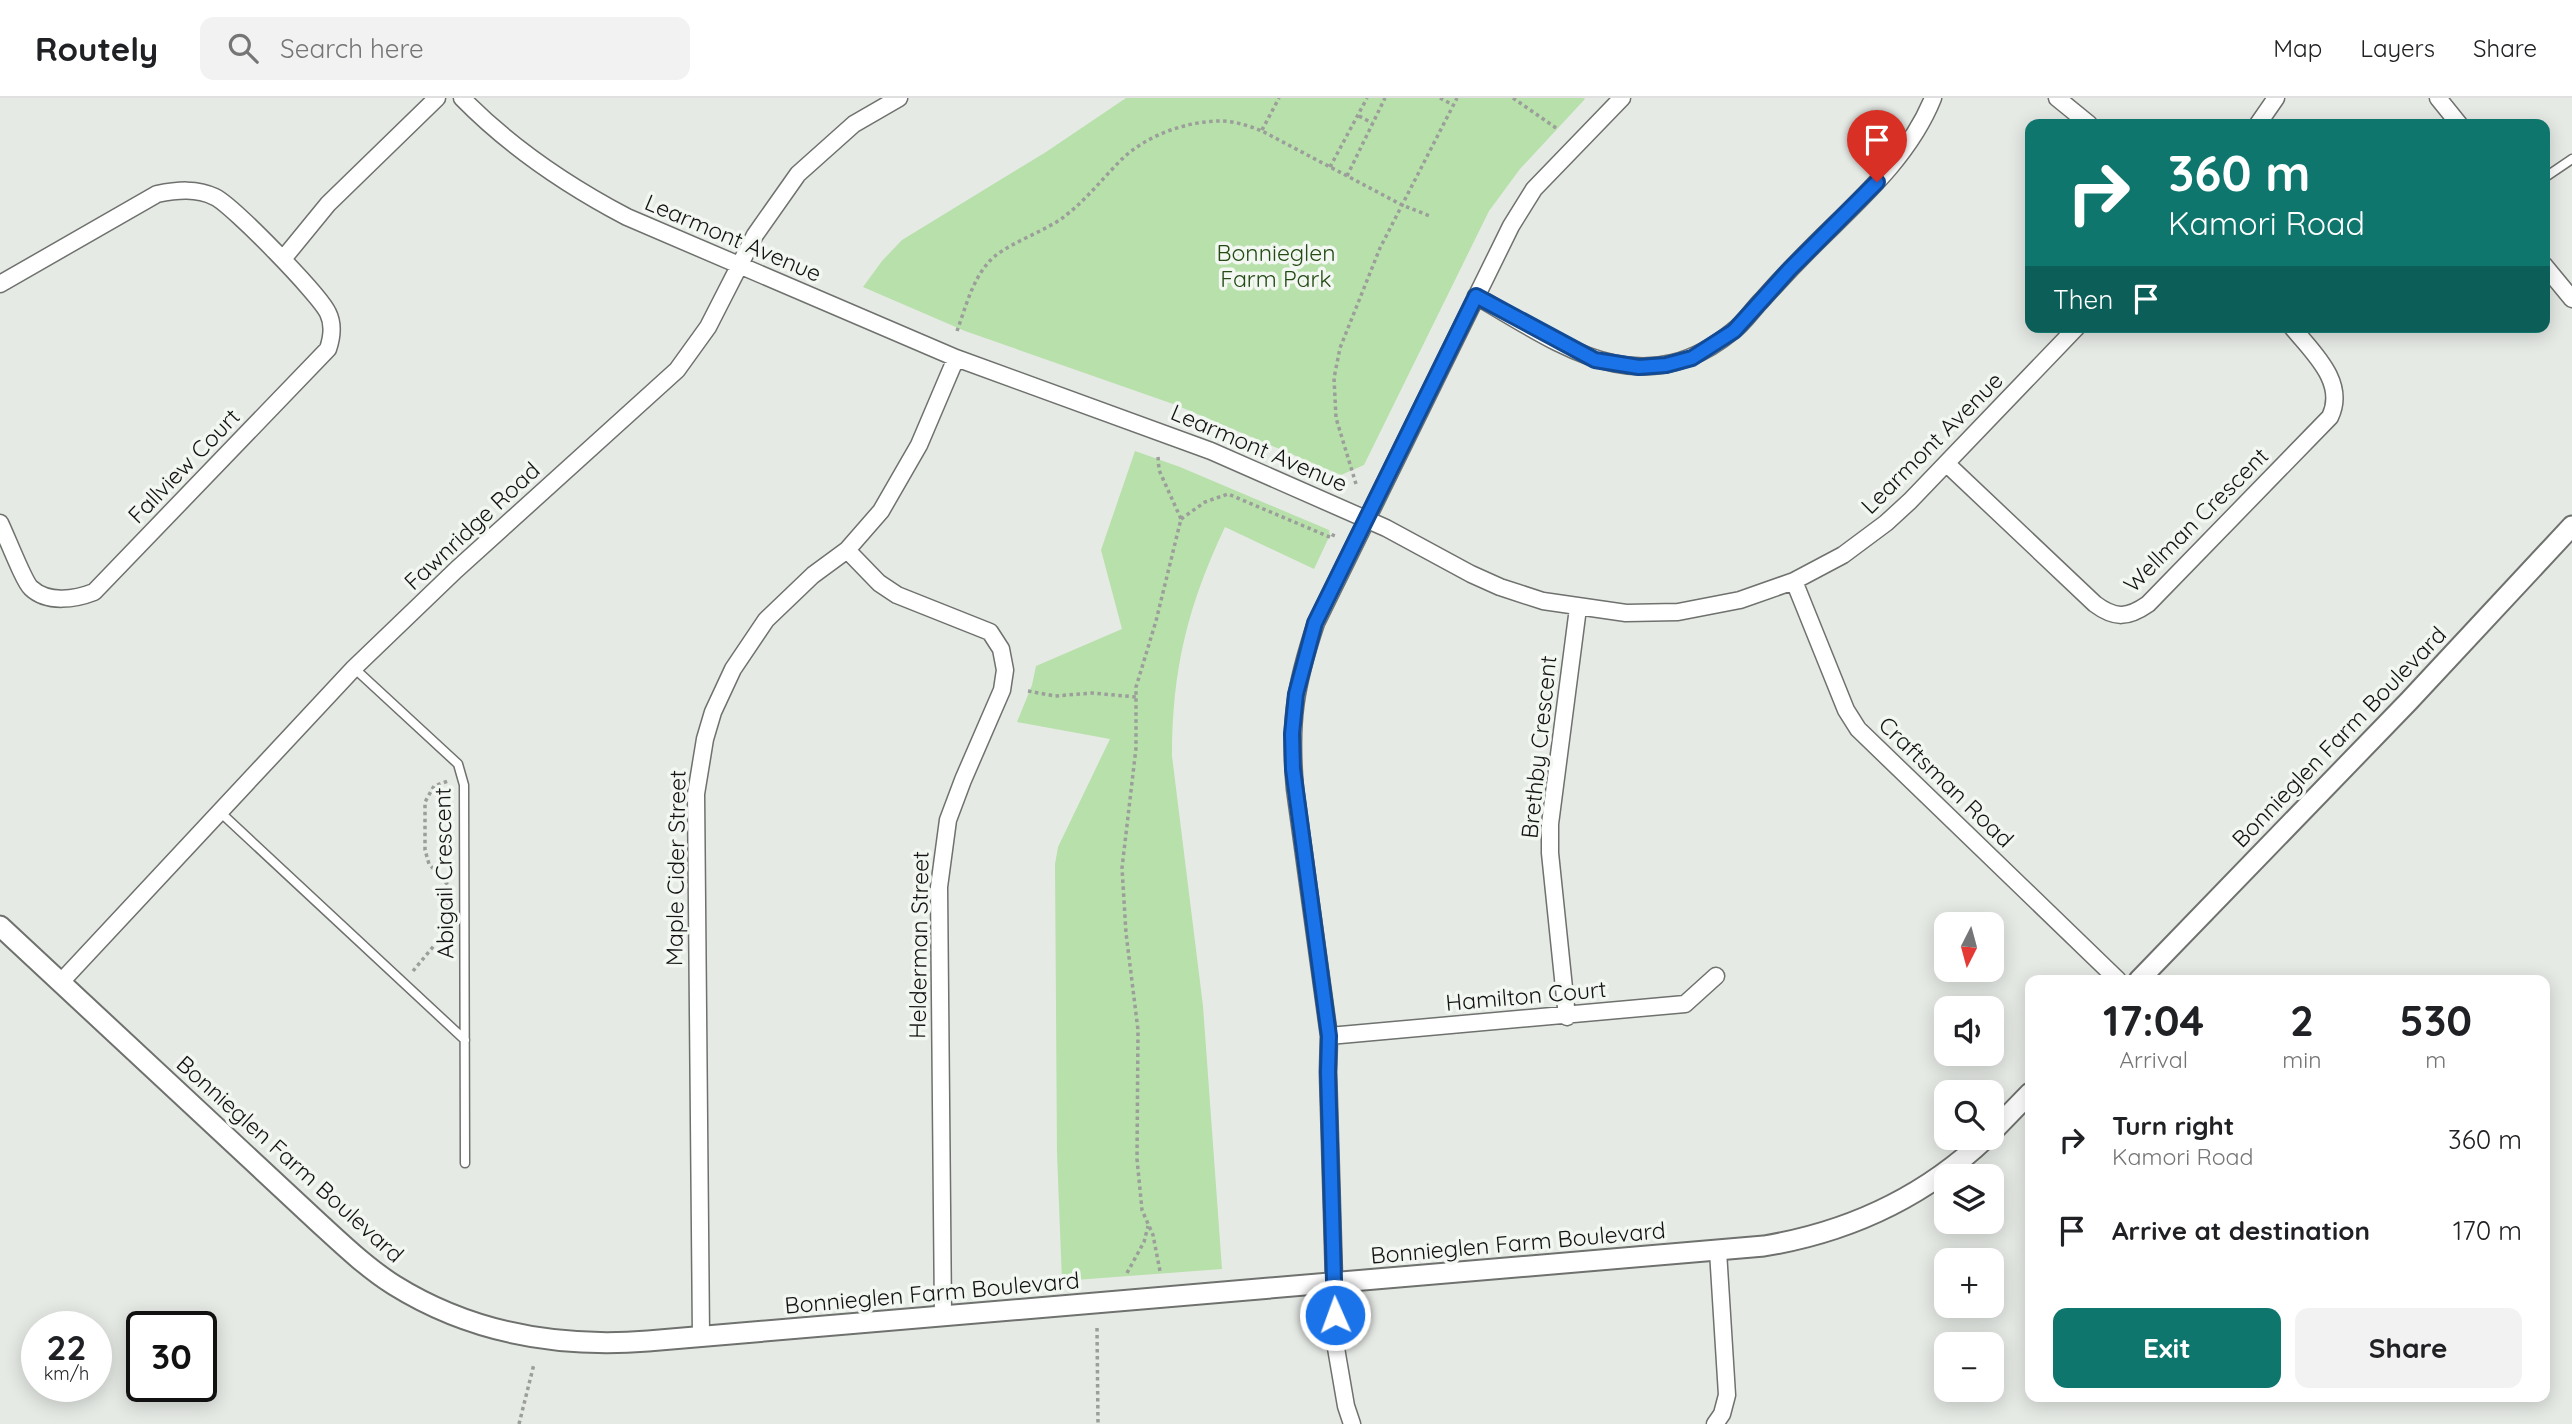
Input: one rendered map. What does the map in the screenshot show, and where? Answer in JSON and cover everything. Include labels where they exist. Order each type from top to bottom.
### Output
[{"type":"street","points":[[283,259],[328,204],[437,98]]},
{"type":"street","name":"Learmont Avenue","points":[[462,98],[494,129],[532,159],[592,199],[626,217],[956,358],[1183,439],[1367,519],[1500,587],[1535,599],[1577,608],[1626,613],[1678,612],[1740,600],[1794,581],[1843,555],[1872,535],[1910,501],[2071,333]]},
{"type":"street","name":"Fawnridge Road","points":[[60,983],[354,668],[456,570],[677,370],[708,327],[755,235],[798,174],[854,124],[899,98]]},
{"type":"street","points":[[1352,1424],[1346,1406],[1336,1348],[1329,1036],[1292,750],[1292,718],[1302,667],[1315,623],[1511,226],[1534,189],[1622,98]]},
{"type":"street","points":[[1476,296],[1595,360],[1639,367],[1666,365],[1692,358],[1734,331],[1789,270],[1877,182],[1916,132],[1933,98]]},
{"type":"street","points":[[2057,98],[2084,119]]},
{"type":"street","points":[[2261,119],[2276,98]]},
{"type":"street","points":[[2438,98],[2455,119]]},
{"type":"street","name":"Fallview Court","points":[[0,284],[157,194],[177,190],[198,191],[217,197],[283,259],[322,302],[328,313],[332,337],[328,349],[94,592],[62,599],[46,596],[31,588],[0,523]]},
{"type":"street","points":[[2550,272],[2572,299]]},
{"type":"street","name":"Wellman Crescent","points":[[1947,464],[2095,604],[2115,616],[2125,617],[2148,604],[2330,417],[2335,407],[2334,385],[2297,333]]},
{"type":"street","name":"Maple Cider Street","points":[[701,1337],[696,808],[699,765],[713,712],[748,643],[784,601],[847,550],[881,511],[919,445],[956,358]]},
{"type":"street","name":"Bonnieglen Farm Boulevard","points":[[2144,975],[2572,526]]},
{"type":"street","name":"Helderman Street","points":[[847,550],[879,583],[897,596],[990,632],[1001,649],[1005,670],[1002,690],[948,820],[940,875],[939,1093],[943,1316]]},
{"type":"street","name":"Craftsman Road","points":[[1794,581],[1846,710],[1858,729],[2114,975]]},
{"type":"street","name":"Brethby Crescent","points":[[1567,1017],[1550,853],[1550,824],[1577,608]]},
{"type":"street","name":"Bonnieglen Farm Boulevard","points":[[0,926],[350,1251],[394,1284],[464,1319],[549,1341],[608,1344],[701,1337],[1764,1246],[1814,1237],[1889,1208],[1929,1185],[1972,1150]]},
{"type":"street","name":"Hamilton Court","points":[[1329,1036],[1567,1017],[1685,1004],[1716,976]]},
{"type":"street","points":[[2004,1120],[2025,1098]]},
{"type":"street","points":[[1715,1424],[1723,1414],[1727,1395],[1718,1251]]},
{"type":"lane","points":[[2550,174],[2572,159]]},
{"type":"lane","name":"Abigail Crescent","points":[[354,668],[458,764],[464,785],[466,1163]]},
{"type":"lane","points":[[220,812],[466,1040]]},
{"type":"path","points":[[1262,131],[1279,98]]},
{"type":"path","points":[[1329,167],[1367,98]]},
{"type":"path","points":[[1347,176],[1385,98]]},
{"type":"path","points":[[1440,98],[1453,105]]},
{"type":"path","points":[[1356,484],[1336,418],[1334,378],[1345,335],[1380,248],[1457,98]]},
{"type":"path","points":[[1513,98],[1559,130]]},
{"type":"path","points":[[1358,116],[1372,123]]},
{"type":"path","points":[[957,331],[978,277],[989,261],[1063,217],[1125,157],[1146,141],[1188,125],[1220,121],[1243,124],[1262,131],[1402,205],[1430,216]]},
{"type":"path","points":[[1158,457],[1159,470],[1181,519],[1156,621],[1136,687],[1136,748],[1122,867],[1138,1030],[1136,1159],[1142,1210],[1153,1235],[1160,1271]]},
{"type":"path","points":[[1181,519],[1205,502],[1228,494],[1332,538],[1335,531]]},
{"type":"path","points":[[1028,691],[1055,696],[1092,694],[1136,697]]},
{"type":"path","points":[[413,971],[442,936],[444,929],[449,886],[426,857],[425,802],[434,786],[450,780]]},
{"type":"path","points":[[1127,1273],[1144,1242],[1148,1224]]},
{"type":"path","points":[[1097,1328],[1098,1424]]},
{"type":"path","points":[[519,1424],[534,1364]]},
{"type":"green space","name":"Bonnieglen Farm Park","points":[[1126,98],[1585,99],[1520,169],[1489,211],[1364,465],[1341,475],[1176,405],[965,331],[863,287],[902,240],[1046,152]]},
{"type":"green space","points":[[1135,451],[1180,467],[1329,530],[1330,535],[1314,569],[1225,527],[1201,583],[1179,666],[1172,756],[1203,1006],[1222,1269],[1062,1281],[1057,1153],[1055,864],[1058,847],[1110,739],[1017,722],[1032,685],[1036,666],[1122,629],[1101,550]]},
{"type":"route","points":[[1335,1315],[1329,1036],[1292,750],[1292,718],[1296,694],[1315,623],[1476,296],[1595,360],[1639,367],[1666,365],[1692,358],[1734,331],[1789,270],[1877,182]]}]
